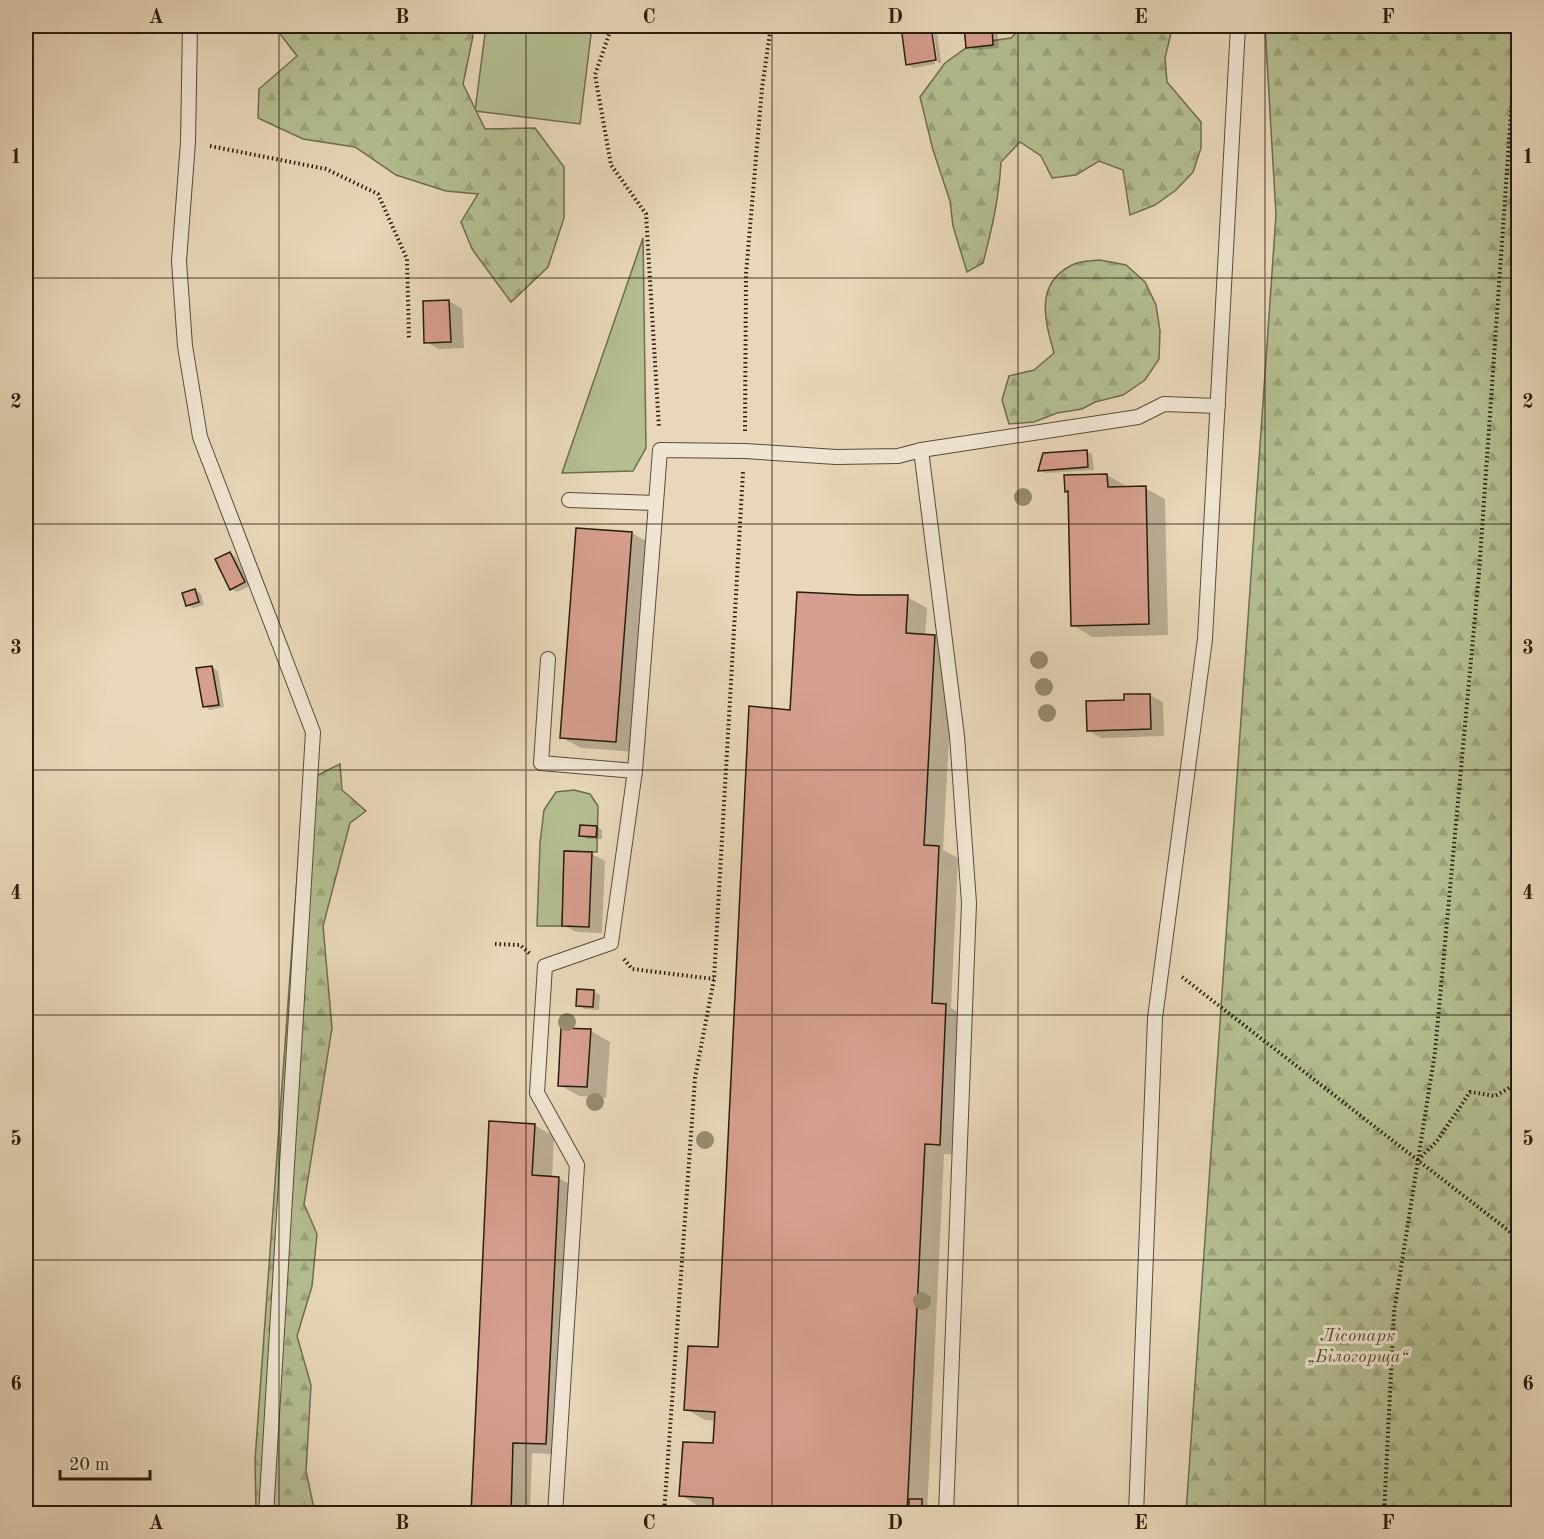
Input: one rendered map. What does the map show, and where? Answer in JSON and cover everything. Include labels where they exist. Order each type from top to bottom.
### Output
[{"type":"lane","points":[[190,26],[188,142],[179,261],[185,346],[200,437],[313,732],[266,1514]]},
{"type":"lane","points":[[1136,1514],[1155,1030],[1205,639],[1238,26]]},
{"type":"lane","points":[[555,1514],[577,1165],[537,1093],[545,966],[611,943],[636,771],[660,450],[745,451],[836,457],[898,456],[921,450],[1138,417],[1164,404],[1218,406]]},
{"type":"lane","points":[[921,450],[957,736],[969,903],[946,1514]]},
{"type":"lane","points":[[569,500],[657,503]]},
{"type":"lane","points":[[548,659],[541,763],[636,771]]},
{"type":"path","points":[[612,26],[596,75],[611,165],[646,214],[660,450]]},
{"type":"path","points":[[664,1514],[694,1078],[714,979],[745,451],[746,274],[762,88],[771,26]]},
{"type":"path","points":[[1384,1514],[1394,1312],[1435,1052],[1479,573],[1517,26]]},
{"type":"path","points":[[188,142],[326,169],[378,194],[407,259],[409,338]]},
{"type":"path","points":[[611,943],[632,969],[714,979]]},
{"type":"path","points":[[495,944],[520,945],[545,966]]},
{"type":"path","points":[[1163,962],[1518,1238]]},
{"type":"path","points":[[1418,1160],[1437,1142],[1470,1092],[1495,1095],[1513,1086],[1518,1087]]},
{"type":"green space","points":[[274,26],[470,26],[473,36],[463,84],[485,129],[535,128],[564,167],[564,218],[548,267],[511,302],[472,249],[461,222],[478,194],[446,191],[396,175],[355,147],[303,139],[258,118],[259,89],[297,56]]},
{"type":"green space","points":[[486,26],[592,26],[580,124],[475,111]]},
{"type":"green space","points":[[1023,26],[1088,26],[1097,30],[1109,26],[1171,26],[1165,58],[1167,82],[1201,122],[1201,148],[1193,172],[1176,190],[1155,205],[1130,215],[1123,170],[1099,161],[1076,175],[1052,178],[1041,156],[1020,142],[1001,162],[995,213],[983,263],[967,272],[953,226],[950,201],[933,150],[920,97],[945,63],[966,48],[983,42],[1011,38]]},
{"type":"green space","name":"Лісопарк „Білогорща“","points":[[1265,26],[1518,26],[1518,1513],[1186,1513],[1276,215]]},
{"type":"green space","points":[[643,238],[646,448],[633,471],[562,473]]},
{"type":"green space","points":[[1100,260],[1126,265],[1145,282],[1156,305],[1160,331],[1159,359],[1145,380],[1123,395],[1095,402],[1082,409],[1057,413],[1034,422],[1009,424],[1002,400],[1009,376],[1034,370],[1054,353],[1045,304],[1052,282],[1060,273],[1075,264]]},
{"type":"green space","points":[[340,764],[342,790],[366,811],[350,823],[323,926],[332,1028],[304,1204],[317,1234],[312,1286],[297,1336],[311,1385],[306,1471],[315,1513],[256,1514],[255,1460],[301,823],[318,775]]},
{"type":"green space","points":[[574,790],[590,794],[598,806],[597,852],[565,851],[562,926],[537,926],[540,843],[544,810],[556,792]]},
{"type":"building","points":[[901,26],[931,26],[936,60],[906,65]]},
{"type":"building","points":[[964,26],[992,26],[993,45],[966,48]]},
{"type":"building","points":[[449,300],[451,342],[424,343],[423,301]]},
{"type":"building","points":[[1087,450],[1088,467],[1038,471],[1043,453]]},
{"type":"building","points":[[1107,474],[1108,487],[1146,486],[1149,624],[1071,626],[1068,491],[1065,492],[1064,475]]},
{"type":"building","points":[[576,528],[632,532],[616,742],[560,738]]},
{"type":"building","points":[[230,552],[245,582],[230,590],[215,559]]},
{"type":"building","points":[[195,589],[199,602],[186,606],[182,593]]},
{"type":"building","points":[[797,592],[908,595],[906,633],[935,635],[924,845],[939,846],[932,1003],[946,1004],[940,1145],[925,1144],[907,1514],[713,1514],[713,1498],[679,1496],[683,1442],[713,1443],[715,1412],[684,1410],[688,1346],[718,1347],[749,706],[790,710]]},
{"type":"building","points":[[212,666],[219,705],[203,707],[196,668]]},
{"type":"building","points":[[1124,694],[1150,694],[1151,729],[1087,731],[1086,701],[1124,700]]},
{"type":"building","points":[[580,825],[597,826],[596,837],[579,836]]},
{"type":"building","points":[[564,851],[592,852],[589,927],[562,926]]},
{"type":"building","points":[[577,989],[594,990],[593,1007],[576,1006]]},
{"type":"building","points":[[561,1028],[591,1029],[587,1087],[558,1086]]},
{"type":"building","points":[[489,1121],[535,1124],[532,1175],[559,1177],[546,1444],[513,1443],[511,1514],[471,1514]]},
{"type":"building","points":[[909,1499],[922,1499],[922,1514],[909,1514]]}]
